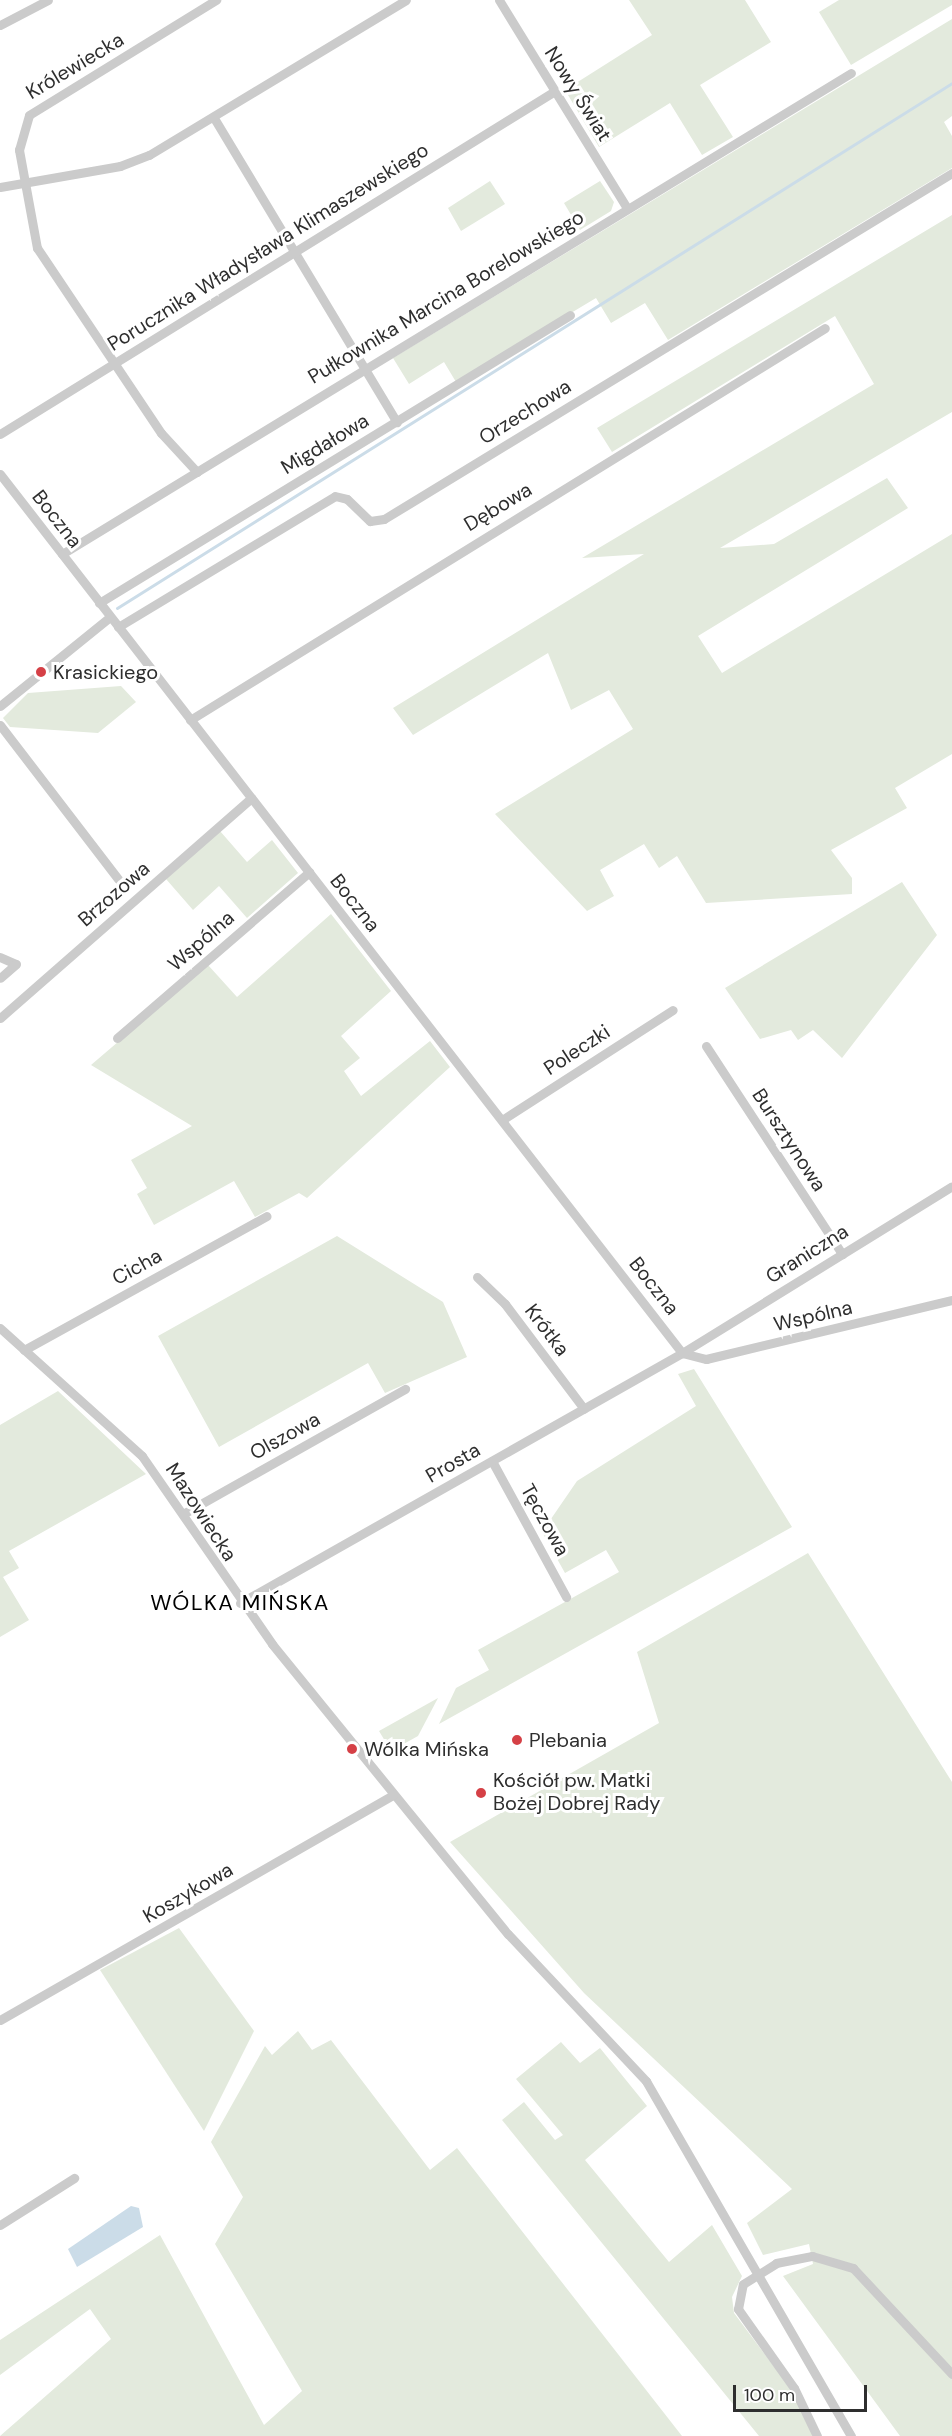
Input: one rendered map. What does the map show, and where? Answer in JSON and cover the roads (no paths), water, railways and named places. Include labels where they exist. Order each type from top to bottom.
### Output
[{"type":"street","points":[[0,25],[48,0]]},
{"type":"street","name":"Królewiecka","points":[[197,472],[161,433],[37,248],[22,183],[19,150],[26,117],[216,0]]},
{"type":"street","points":[[0,187],[120,166],[214,118],[406,0]]},
{"type":"street","name":"Nowy Świat","points":[[499,0],[627,208]]},
{"type":"street","name":"Pułkownika Marcina Borelowskiego","points":[[62,554],[851,73]]},
{"type":"street","name":"Porucznika Władysława Klimaszewskiego","points":[[0,434],[555,91]]},
{"type":"street","points":[[214,118],[397,422]]},
{"type":"street","name":"Orzechowa","points":[[118,627],[335,496],[347,499],[370,521],[384,519],[952,173]]},
{"type":"street","name":"Migdałowa","points":[[99,603],[570,315]]},
{"type":"street","name":"Dębowa","points":[[190,720],[825,328]]},
{"type":"street","name":"Boczna","points":[[0,474],[682,1353]]},
{"type":"street","points":[[0,706],[110,617]]},
{"type":"street","points":[[0,725],[118,879]]},
{"type":"street","name":"Brzozowa","points":[[0,1018],[251,798]]},
{"type":"street","name":"Wspólna","points":[[117,1038],[309,872]]},
{"type":"street","points":[[0,957],[16,964],[0,978]]},
{"type":"street","name":"Poleczki","points":[[502,1120],[672,1010]]},
{"type":"street","name":"Bursztynowa","points":[[706,1046],[842,1254]]},
{"type":"street","name":"Graniczna","points":[[682,1353],[952,1186]]},
{"type":"street","name":"Cicha","points":[[24,1350],[267,1216]]},
{"type":"street","name":"Krótka","points":[[477,1277],[505,1304],[584,1409]]},
{"type":"street","name":"Wspólna","points":[[682,1353],[706,1359],[952,1300]]},
{"type":"street","name":"Mazowiecka","points":[[0,1328],[142,1456],[240,1602],[393,1795],[540,1971],[646,2081],[759,2273],[851,2436]]},
{"type":"street","name":"Prosta","points":[[240,1602],[682,1353]]},
{"type":"street","name":"Olszowa","points":[[183,1514],[405,1389]]},
{"type":"street","name":"Tęczowa","points":[[492,1461],[566,1597]]},
{"type":"street","name":"Koszykowa","points":[[0,2020],[393,1795]]},
{"type":"street","points":[[0,2225],[74,2178]]},
{"type":"street","points":[[817,2436],[790,2382],[740,2314],[739,2290],[759,2273],[806,2256],[848,2264],[952,2374]]},
{"type":"water","points":[[131,2206],[139,2208],[143,2227],[77,2267],[68,2249]]},
{"type":"waterway","points":[[117,608],[952,83]]},
{"type":"place","name":"Krasickiego","points":[[41,672]]},
{"type":"place","name":"Plebania","points":[[517,1740]]},
{"type":"place","name":"Wólka Mińska","points":[[352,1749]]},
{"type":"place","name":"Kościół pw. Matki Bożej Dobrej Rady","points":[[481,1793]]},
{"type":"district","name":"WÓLKA MIŃSKA","points":[[240,1603]]}]
